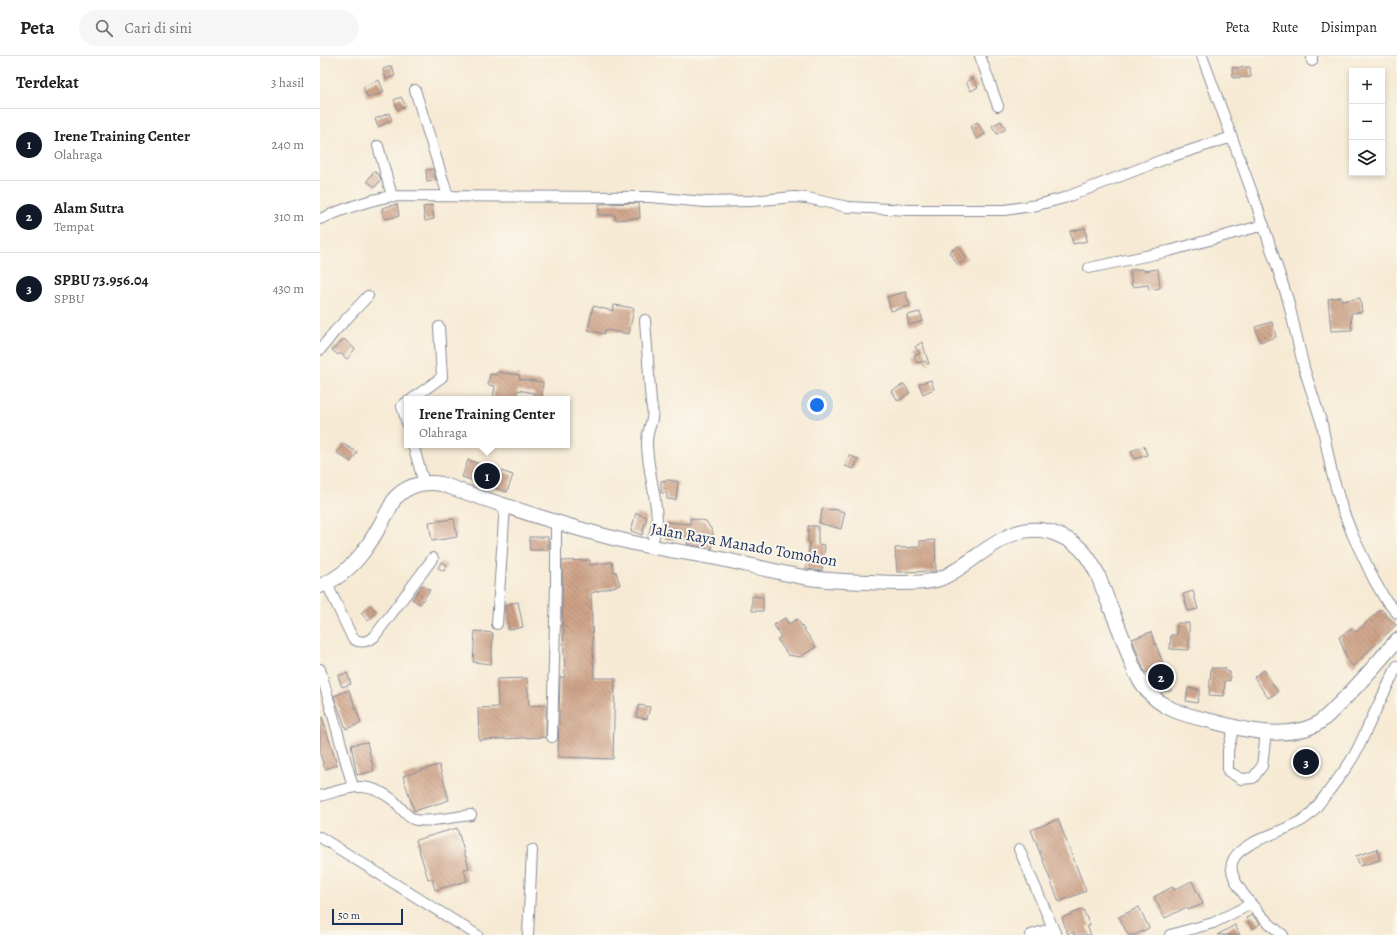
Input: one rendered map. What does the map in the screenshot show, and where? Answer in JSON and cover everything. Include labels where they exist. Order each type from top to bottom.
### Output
[{"type":"highway","name":"Jalan Raya Manado Tomohon","points":[[323,585],[341,576],[359,558],[366,549],[395,498],[411,486],[424,483],[441,484],[556,522],[631,542],[810,578],[861,582],[923,582],[934,580],[953,572],[982,552],[1015,533],[1034,530],[1051,531],[1077,544],[1097,573],[1137,675],[1151,695],[1165,706],[1188,715],[1234,727],[1266,732],[1283,732],[1310,727],[1323,720],[1348,695],[1397,640]]},
{"type":"street","points":[[980,56],[998,106]]},
{"type":"street","points":[[1202,56],[1264,225],[1288,300],[1304,368],[1322,424],[1332,474],[1342,508],[1352,536],[1374,580],[1385,599],[1397,613]]},
{"type":"street","points":[[415,90],[448,196]]},
{"type":"street","points":[[320,219],[366,201],[392,196],[650,197],[705,202],[752,201],[794,197],[856,207],[910,210],[1004,210],[1037,205],[1064,198],[1170,157],[1232,137]]},
{"type":"street","points":[[378,146],[392,196]]},
{"type":"street","points":[[1089,268],[1169,251],[1264,225]]},
{"type":"street","points":[[320,350],[335,331],[368,296]]},
{"type":"street","points":[[645,320],[653,415],[647,442],[650,477],[656,506],[657,523],[652,546]]},
{"type":"street","points":[[416,396],[442,378],[439,327]]},
{"type":"street","points":[[414,448],[424,483]]},
{"type":"street","points":[[497,624],[505,506]]},
{"type":"street","points":[[552,737],[556,522]]},
{"type":"street","points":[[323,585],[352,637],[358,641],[366,641],[374,636],[433,558]]},
{"type":"street","points":[[1283,935],[1267,922],[1251,904],[1234,877],[1232,867],[1234,858],[1242,849],[1250,844],[1294,825],[1312,813],[1352,758],[1397,666]]},
{"type":"street","points":[[320,670],[353,787]]},
{"type":"street","points":[[1234,727],[1228,750],[1228,771],[1241,779],[1253,778],[1262,766],[1266,732]]},
{"type":"street","points":[[320,796],[353,787],[370,787],[392,799],[412,819],[422,821],[470,815]]},
{"type":"street","points":[[320,837],[477,935]]},
{"type":"street","points":[[1019,849],[1055,931],[1031,935]]},
{"type":"street","points":[[528,935],[532,850]]},
{"type":"street","points":[[1170,935],[1213,923],[1251,904]]},
{"type":"building","points":[[392,66],[395,76],[386,79],[383,69]]},
{"type":"building","points":[[1250,67],[1251,77],[1233,78],[1232,68]]},
{"type":"building","points":[[972,78],[978,87],[971,91],[966,82]]},
{"type":"building","points":[[379,80],[384,92],[368,98],[363,87]]},
{"type":"building","points":[[401,97],[406,106],[398,110],[394,100]]},
{"type":"building","points":[[389,113],[392,120],[378,127],[375,119]]},
{"type":"building","points":[[1001,121],[1006,129],[997,134],[992,126]]},
{"type":"building","points":[[977,122],[985,134],[977,139],[970,127]]},
{"type":"building","points":[[433,169],[436,181],[427,182],[426,170]]},
{"type":"building","points":[[374,171],[380,176],[381,180],[375,187],[367,181]]},
{"type":"building","points":[[639,203],[640,218],[616,220],[615,215],[599,215],[599,204]]},
{"type":"building","points":[[397,204],[399,216],[385,219],[382,208]]},
{"type":"building","points":[[432,205],[434,219],[425,221],[423,207]]},
{"type":"building","points":[[1085,228],[1087,241],[1073,244],[1070,231]]},
{"type":"building","points":[[958,246],[967,258],[958,265],[949,252]]},
{"type":"building","points":[[1143,269],[1143,271],[1158,269],[1160,288],[1149,290],[1148,285],[1132,287],[1130,270]]},
{"type":"building","points":[[905,292],[910,306],[891,311],[887,297]]},
{"type":"building","points":[[1341,297],[1342,301],[1360,298],[1362,312],[1351,313],[1352,330],[1331,331],[1328,299]]},
{"type":"building","points":[[614,305],[634,308],[629,334],[605,330],[604,334],[588,330],[593,306],[613,311]]},
{"type":"building","points":[[920,312],[923,321],[909,325],[907,315]]},
{"type":"building","points":[[1272,322],[1276,337],[1260,342],[1255,327]]},
{"type":"building","points":[[344,339],[355,349],[347,359],[340,353],[338,355],[332,350]]},
{"type":"building","points":[[922,342],[929,364],[925,361],[917,363],[914,355],[920,354],[915,347]]},
{"type":"building","points":[[497,372],[520,375],[519,379],[543,382],[542,396],[534,396],[534,393],[518,390],[517,396],[493,396],[495,386],[488,385],[490,374],[497,375]]},
{"type":"building","points":[[931,380],[934,389],[923,394],[919,384]]},
{"type":"building","points":[[904,384],[910,393],[898,401],[892,391]]},
{"type":"building","points":[[343,444],[357,452],[351,462],[337,453]]},
{"type":"building","points":[[1144,446],[1147,455],[1134,459],[1131,451]]},
{"type":"building","points":[[849,455],[858,459],[854,469],[845,466]]},
{"type":"building","points":[[468,460],[513,475],[507,492],[462,477]]},
{"type":"building","points":[[669,480],[678,482],[676,500],[667,499],[667,493],[661,493],[661,481]]},
{"type":"building","points":[[823,508],[845,512],[841,529],[819,523]]},
{"type":"building","points":[[636,513],[647,517],[642,535],[631,531]]},
{"type":"building","points":[[690,518],[706,521],[713,532],[712,549],[687,544],[688,540],[665,538],[666,522],[690,524]]},
{"type":"building","points":[[454,519],[457,537],[432,541],[429,522]]},
{"type":"building","points":[[808,526],[818,526],[818,544],[825,545],[822,571],[806,569],[810,542],[808,542]]},
{"type":"building","points":[[529,537],[548,537],[549,550],[530,550]]},
{"type":"building","points":[[935,540],[936,571],[897,572],[895,548],[920,547],[920,541]]},
{"type":"building","points":[[590,560],[590,565],[612,562],[614,572],[616,572],[620,585],[591,593],[594,678],[615,678],[613,759],[558,757],[560,677],[565,677],[562,561]]},
{"type":"building","points":[[441,562],[447,565],[444,571],[438,568]]},
{"type":"building","points":[[422,585],[430,590],[420,604],[412,599]]},
{"type":"building","points":[[1193,591],[1198,609],[1188,611],[1183,594]]},
{"type":"building","points":[[752,596],[763,597],[763,611],[752,611]]},
{"type":"building","points":[[518,602],[523,627],[509,630],[505,605]]},
{"type":"building","points":[[370,605],[377,612],[368,621],[361,613]]},
{"type":"building","points":[[1381,609],[1396,625],[1353,666],[1348,661],[1339,637],[1353,628],[1356,632]]},
{"type":"building","points":[[785,618],[789,624],[797,619],[816,647],[800,657],[788,655],[777,639],[781,637],[774,625]]},
{"type":"building","points":[[1177,623],[1189,623],[1189,650],[1170,649],[1171,635],[1177,635]]},
{"type":"building","points":[[475,631],[493,633],[491,664],[473,662]]},
{"type":"building","points":[[1151,632],[1170,681],[1171,691],[1161,692],[1159,691],[1158,685],[1154,686],[1152,684],[1150,671],[1145,673],[1132,639]]},
{"type":"building","points":[[1211,668],[1226,668],[1225,671],[1230,672],[1230,681],[1225,680],[1224,696],[1209,695]]},
{"type":"building","points":[[1264,670],[1278,692],[1268,698],[1254,677]]},
{"type":"building","points":[[347,673],[351,684],[342,687],[338,676]]},
{"type":"building","points":[[527,678],[529,706],[546,705],[546,737],[479,740],[478,708],[498,707],[497,679]]},
{"type":"building","points":[[1188,688],[1200,690],[1197,703],[1186,701]]},
{"type":"building","points":[[349,690],[361,723],[346,729],[334,696]]},
{"type":"building","points":[[639,705],[650,707],[647,719],[636,717]]},
{"type":"building","points":[[322,717],[337,765],[325,769],[320,754],[320,718]]},
{"type":"building","points":[[367,742],[374,771],[357,775],[351,745]]},
{"type":"building","points":[[439,765],[449,800],[414,811],[403,776]]},
{"type":"building","points":[[1058,819],[1086,891],[1059,902],[1031,830]]},
{"type":"building","points":[[457,828],[469,868],[464,869],[467,881],[435,890],[432,878],[428,879],[416,840]]},
{"type":"building","points":[[1377,849],[1380,860],[1360,866],[1356,856]]},
{"type":"building","points":[[1192,881],[1203,904],[1188,910],[1187,907],[1165,918],[1154,897],[1172,887],[1174,890]]},
{"type":"building","points":[[1139,907],[1149,928],[1135,935],[1128,935],[1119,917]]},
{"type":"building","points":[[1083,909],[1090,926],[1087,926],[1091,935],[1074,935],[1073,932],[1068,934],[1062,918]]},
{"type":"building","points":[[1252,915],[1260,924],[1253,929],[1246,918]]},
{"type":"building","points":[[1235,925],[1240,935],[1217,935]]},
{"type":"place","name":"Irene Training Center","points":[[487,476]]},
{"type":"place","name":"Alam Sutra","points":[[1161,677]]},
{"type":"place","name":"SPBU 73.956.04","points":[[1306,762]]}]
